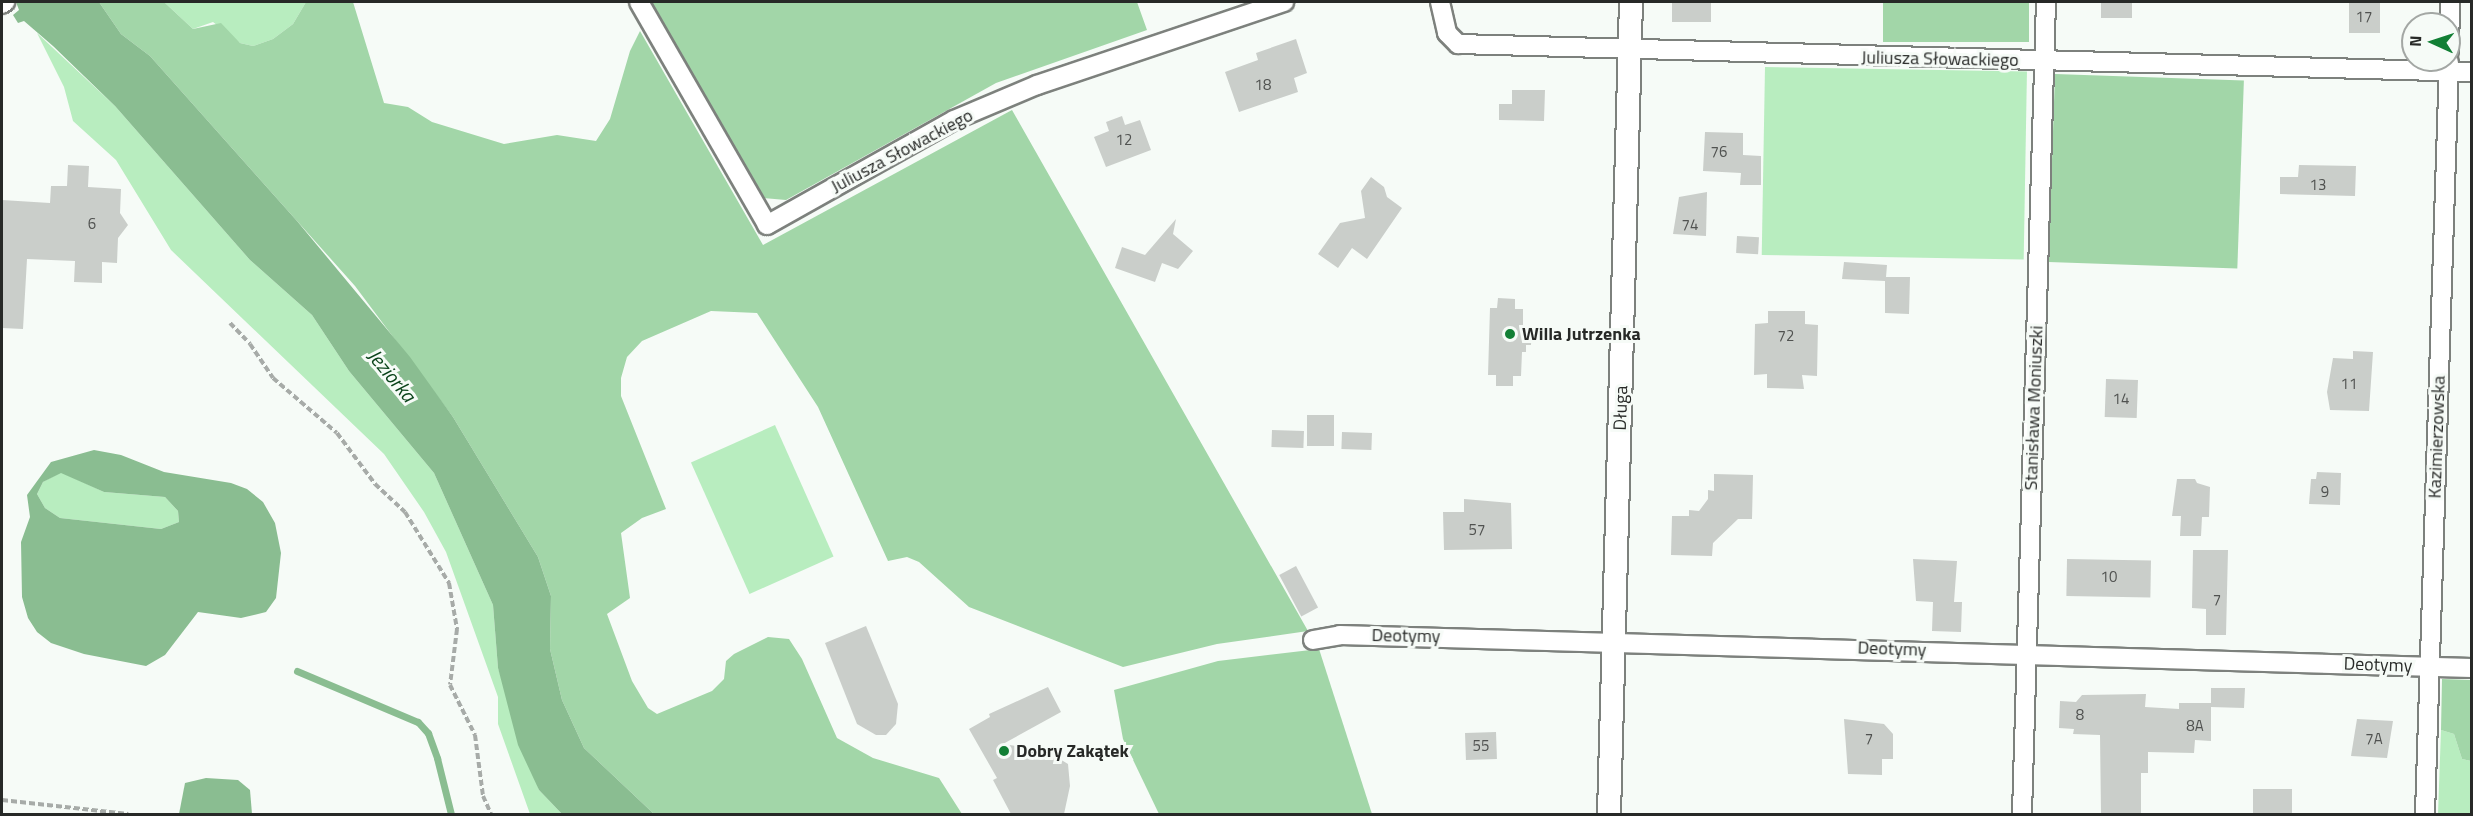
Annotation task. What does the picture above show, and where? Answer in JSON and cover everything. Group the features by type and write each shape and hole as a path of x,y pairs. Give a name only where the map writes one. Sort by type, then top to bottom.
{"street":[{"name":"Juliusza Słowackiego","path":"639,2 767,225 954,120 1038,85 1284,2"},
{"name":"Juliusza Słowackiego","path":"1440,2 1447,33 1458,44 2044,61 2401,65"},
{"name":"Długa","path":"1609,814 1631,2"},
{"name":"Stanisława Moniuszki","path":"2022,814 2046,2"},
{"name":"Kazimierzowska","path":"2425,814 2449,72"},
{"name":"Deotymy","path":"1314,640 1340,634 2027,652 2472,668"}],"path":[{"path":"230,323 250,344 273,378 337,433 375,484 405,513 449,583 458,629 450,685 474,735 483,796 491,814"},
{"path":"2,800 128,814"}],"shaded area":[{"path":"99,2 164,2 193,29 221,23 240,43 253,46 273,39 293,24 306,2 353,2 384,103 408,107 432,122 504,144 557,135 596,141 610,119 630,51 640,31 763,245 1012,110 1308,631 1217,644 1123,667 969,607 919,562 907,557 888,561 818,407 757,313 711,311 642,341 627,357 621,378 621,396 666,509 642,518 621,533 630,598 607,614 632,681 648,708 657,714 712,691 724,679 726,661 734,654 768,637 789,639 802,659 837,738 873,758 939,778 962,814 654,814 584,748 562,700 550,649 551,596 538,557 453,417 355,286 150,56 121,34"},
{"path":"164,2 306,2 293,24 273,39 253,46 240,43 213,22 193,29"},
{"path":"651,2 1137,2 1147,30 996,83 786,200 763,198"},
{"path":"1883,2 2029,2 2029,42 1883,42"},
{"path":"37,33 115,106 250,260 312,315 349,371 434,473 493,605 498,668 539,790 562,814 530,814 498,724 498,697 446,552 424,512 384,454 171,250 116,160 73,121 64,87"},
{"path":"1765,67 2027,72 2024,260 1762,255"},
{"path":"2055,74 2244,81 2237,268 2048,262"},
{"path":"775,425 834,557 750,594 691,462"},
{"path":"61,472 104,492 165,497 178,511 179,522 161,529 60,518 45,508 37,494 43,482"},
{"path":"1319,649 1372,814 1159,814 1123,739 1114,690 1218,661"},
{"path":"2442,679 2471,680 2471,761 2462,759 2454,734 2441,730"},
{"path":"2441,730 2454,734 2462,759 2471,761 2472,814 2438,814"}],"water":[{"name":"Jeziorka","path":"16,2 99,2 121,34 150,56 297,221 410,357 453,417 538,557 551,596 550,649 562,700 584,748 654,814 562,814 539,790 518,745 498,668 493,605 434,473 349,371 312,315 250,260 115,106 24,21 18,23 13,15 19,10"},
{"path":"94,450 121,455 164,472 231,483 247,489 263,502 275,523 281,553 276,598 266,612 241,618 198,612 165,655 146,666 84,654 51,643 37,632 28,618 22,597 21,542 30,517 27,495 51,462","holes":["61,473 104,492 165,497 178,511 179,522 161,529 60,518 45,508 37,494 43,482"]},
{"path":"206,778 238,780 250,790 252,814 179,814 185,783"}],"building":[{"path":"1672,2 1711,2 1711,22 1672,22"},
{"path":"2101,2 2132,2 2132,18 2101,18"},
{"path":"2349,2 2380,2 2380,33 2349,33"},
{"path":"1296,39 1307,73 1294,78 1298,92 1239,112 1225,72 1258,60 1256,53"},
{"path":"1512,90 1545,90 1544,121 1499,120 1499,104 1512,104"},
{"path":"1122,116 1125,125 1140,120 1151,150 1106,167 1094,137 1109,131 1106,122"},
{"path":"1705,132 1743,133 1743,155 1761,156 1761,185 1740,185 1741,173 1703,171"},
{"path":"68,165 89,166 88,187 121,189 120,213 128,225 118,238 117,263 102,262 102,283 74,282 75,261 27,259 23,329 2,328 2,200 50,203 51,186 67,186"},
{"path":"2299,165 2356,166 2355,196 2280,194 2280,177 2298,177"},
{"path":"1371,177 1384,187 1387,197 1402,208 1367,259 1352,248 1338,268 1318,254 1340,223 1365,218 1361,191"},
{"path":"1707,192 1706,236 1673,234 1679,197"},
{"path":"1176,219 1173,234 1193,251 1178,269 1162,263 1155,282 1115,268 1122,247 1145,255"},
{"path":"1737,236 1759,237 1758,254 1736,253"},
{"path":"1844,262 1887,265 1886,277 1910,277 1909,314 1885,313 1885,281 1842,279"},
{"name":"Willa Jutrzenka","path":"1498,298 1515,299 1515,309 1523,309 1523,325 1532,325 1531,345 1526,345 1526,352 1522,352 1521,376 1513,376 1513,386 1496,386 1496,375 1488,375 1490,308 1497,308"},
{"path":"1768,311 1805,311 1805,324 1818,325 1817,376 1802,375 1804,389 1767,388 1767,374 1754,375 1755,324 1768,323"},
{"path":"2353,351 2373,352 2369,411 2330,410 2327,392 2333,358 2353,359"},
{"path":"2106,379 2138,380 2137,418 2105,417"},
{"path":"1307,415 1334,415 1334,446 1307,446"},
{"path":"1272,430 1304,431 1303,448 1271,447"},
{"path":"1342,432 1372,433 1371,450 1341,449"},
{"path":"2317,472 2341,473 2340,505 2309,504 2311,479 2316,479"},
{"path":"1714,474 1753,475 1752,519 1738,519 1713,543 1712,556 1671,555 1672,516 1689,516 1689,510 1699,511 1708,499 1708,490 1714,491"},
{"path":"2177,479 2195,479 2197,483 2210,487 2209,517 2202,517 2201,536 2180,536 2181,516 2172,516"},
{"path":"1464,499 1511,503 1512,549 1444,550 1443,512 1464,512"},
{"path":"2193,550 2228,550 2226,635 2206,635 2206,609 2192,608"},
{"path":"1913,559 1957,561 1954,602 1962,602 1961,632 1932,631 1933,602 1916,601"},
{"path":"2067,559 2151,560 2150,597 2066,596"},
{"path":"1296,566 1318,607 1301,616 1279,575"},
{"path":"866,626 898,704 896,724 886,735 876,735 857,724 825,643"},
{"name":"Dobry Zakątek","path":"1048,687 1061,712 1003,744 1045,750 1068,764 1070,786 1064,814 1011,814 993,780 997,778 969,729 990,717 989,714"},
{"path":"2211,688 2245,688 2244,708 2211,707 2211,741 2195,740 2194,753 2148,752 2148,773 2141,773 2141,814 2101,814 2100,735 2073,734 2074,729 2059,728 2060,701 2076,702 2082,695 2146,694 2145,707 2179,709 2179,703 2211,703"},
{"path":"1844,719 1884,724 1893,734 1893,759 1882,759 1882,775 1848,774"},
{"path":"2357,719 2393,721 2387,758 2351,756"},
{"path":"1496,732 1497,759 1466,760 1465,733"},
{"path":"2253,789 2292,789 2292,814 2253,814"}],"waterway":[{"path":"297,671 418,722 428,733 437,758 451,814"}],"place":[{"name":"Willa Jutrzenka","path":"1510,334"},
{"name":"Dobry Zakątek","path":"1004,751"}]}
